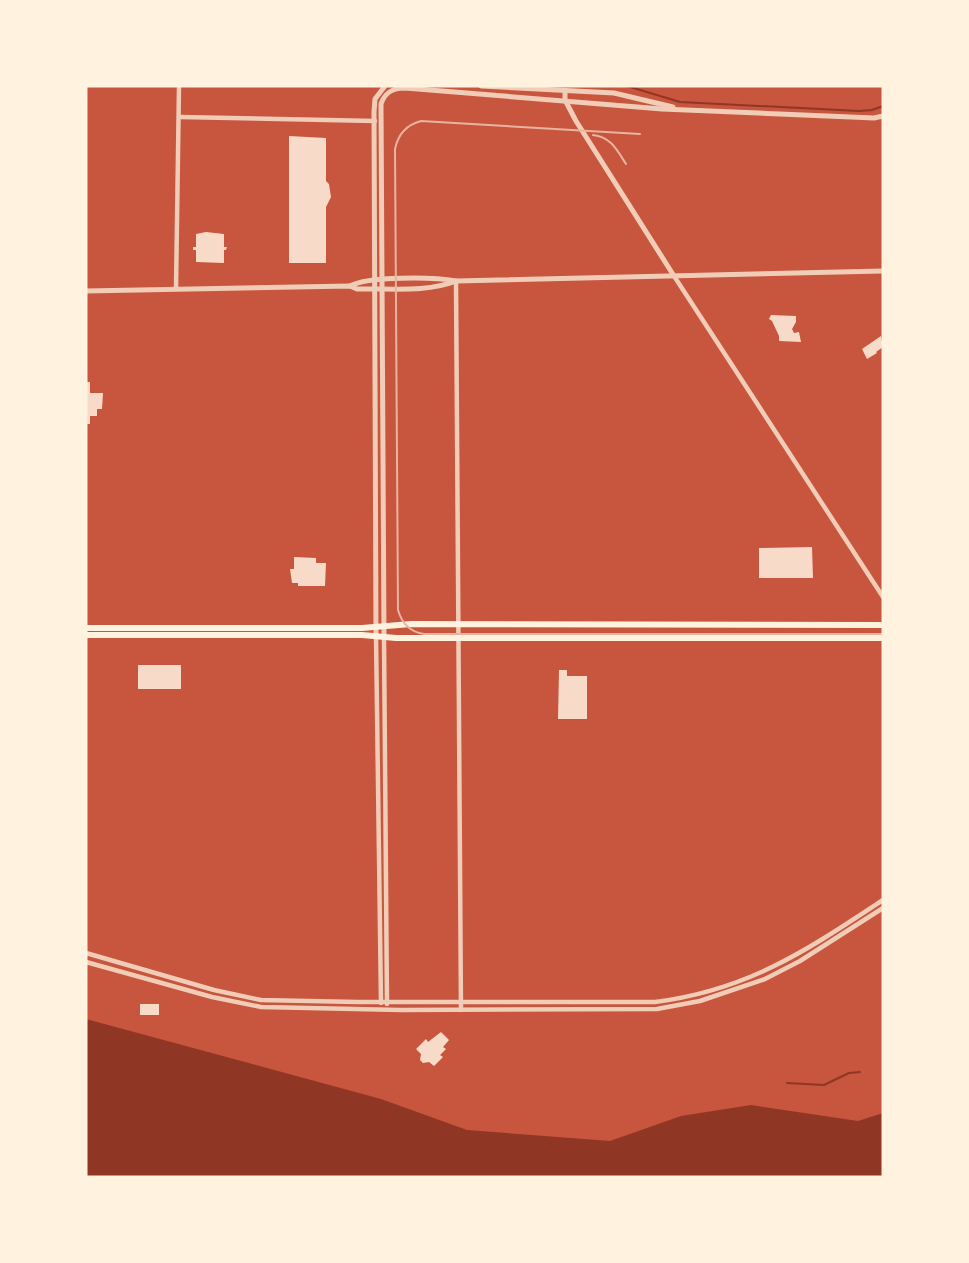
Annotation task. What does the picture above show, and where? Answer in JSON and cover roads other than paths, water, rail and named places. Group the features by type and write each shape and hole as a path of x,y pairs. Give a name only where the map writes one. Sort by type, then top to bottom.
{"main road":[{"path":"86,628 883,625"},
{"path":"86,635 457,639 883,638"}],"street":[{"path":"176,289 179,86"},
{"path":"384,1010 380,1002 383,281 378,121 374,99 385,86"},
{"path":"481,86 614,93 679,110"},
{"path":"380,626 374,281 378,121 381,104 387,93 405,88 679,110 874,118 883,116"},
{"path":"565,92 565,100 674,276 883,597"},
{"path":"180,117 378,121"},
{"path":"350,286 357,282 442,278 456,281 883,271"},
{"path":"86,291 350,286 357,289 374,289 441,287 456,281"},
{"path":"456,281 461,1010"},
{"path":"380,637 388,1002 384,1010"},
{"path":"86,962 248,1005 289,1009 657,1009 723,994 765,979 800,961 883,900"},
{"path":"86,953 248,998 290,1002 655,1002 677,999 762,973 883,908"}],"waterway":[{"path":"627,86 680,102 859,111 883,106"},
{"path":"787,1083 824,1085 849,1073 860,1072"}],"tram line":[{"path":"640,134 421,121 407,128 398,139 395,149 398,610 402,619 411,629 424,634 883,634"},
{"path":"593,135 609,141 626,164"}]}
